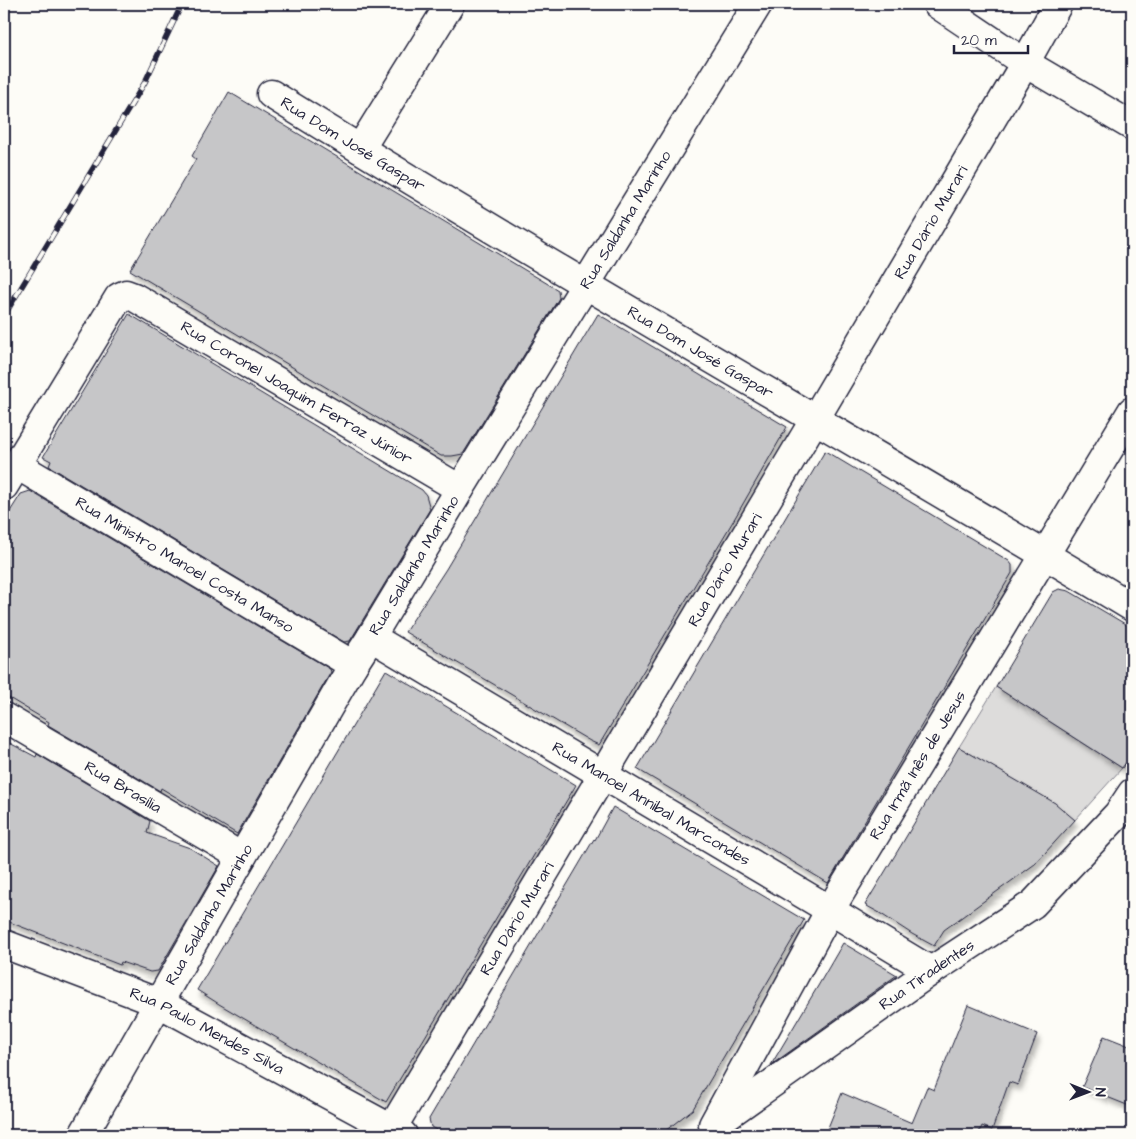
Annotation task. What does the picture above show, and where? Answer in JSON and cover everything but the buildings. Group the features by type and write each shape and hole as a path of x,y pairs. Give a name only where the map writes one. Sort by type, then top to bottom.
{"street":[{"path":"360,149 450,4"},
{"name":"Rua Saldanha Marinho","path":"83,1135 352,665 371,637 758,4"},
{"path":"937,4 1025,63 1132,126"},
{"name":"Rua Dário Murari","path":"394,1133 1058,4"},
{"name":"Rua Dom José Gaspar","path":"271,94 586,284 1132,607"},
{"name":"Rua Coronel Joaquim Ferraz Júnior","path":"10,476 119,297 126,294 460,489"},
{"name":"Rua Irmã Inês de Jesus","path":"706,1130 830,910 1132,411"},
{"name":"Rua Ministro Manoel Costa Manso","path":"10,476 352,665"},
{"name":"Rua Manoel Annibal Marcondes","path":"371,637 931,971"},
{"name":"Rua Brasília","path":"4,717 242,857"},
{"name":"Rua Tiradentes","path":"706,1130 931,971 1033,904 1118,814 1132,794"},
{"name":"Rua Paulo Mendes Silva","path":"4,944 159,1003 394,1133"}],"shaded area":[{"path":"996,687 1122,768 1075,820 1021,784 959,747"}],"railway":[{"path":"4,316 145,82 182,4"}]}
